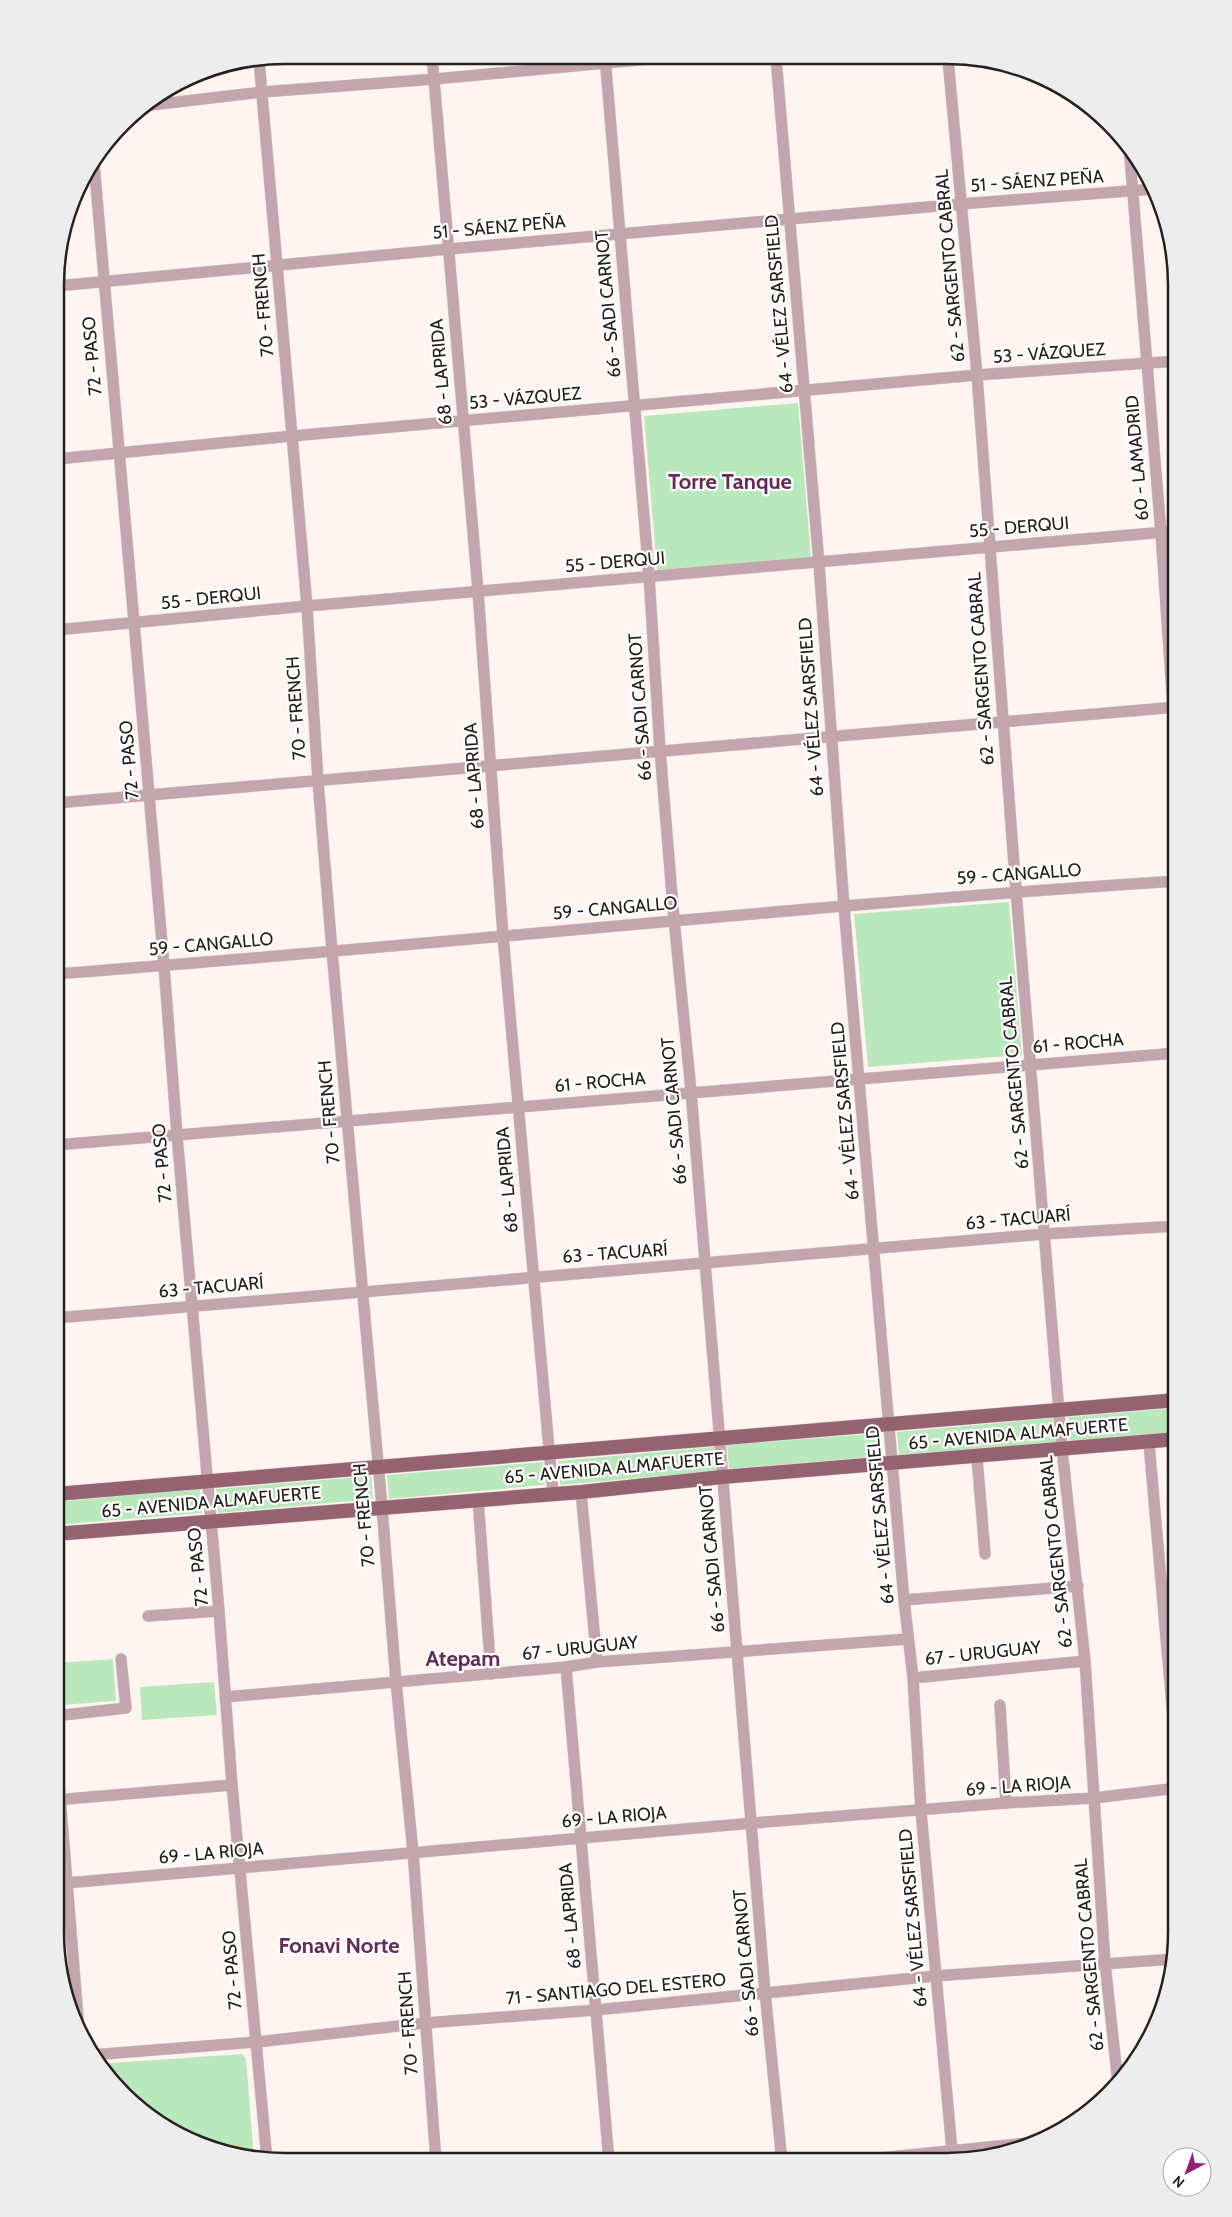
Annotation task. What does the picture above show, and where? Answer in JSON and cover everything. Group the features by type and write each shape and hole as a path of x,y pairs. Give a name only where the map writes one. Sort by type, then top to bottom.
{"main road":[{"name":"65 - AVENIDA ALMAFUERTE","path":"64,1493 208,1483 720,1437 1168,1401"},
{"name":"65 - AVENIDA ALMAFUERTE","path":"64,1533 210,1520 581,1492 722,1477 1168,1440"}],"street":[{"name":"68 - LAPRIDA","path":"433,64 478,591 503,936 554,1493"},
{"path":"157,104 262,92 434,79 569,64"},
{"name":"66 - SADI CARNOT","path":"605,64 649,576 660,750 674,920 691,1091 703,1263 753,1823 765,1992 781,2153"},
{"name":"64 - VÉLEZ SARSFIELD","path":"777,64 819,564 830,737 844,907 904,1600 913,1678 921,1811 952,2153"},
{"name":"62 - SARGENTO CABRAL","path":"948,64 978,375 1002,723 1062,1449 1085,1661 1105,1963 1117,2074"},
{"name":"70 - FRENCH","path":"260,65 307,606 318,781 332,951 396,1682 413,1852 435,2153"},
{"name":"60 - LAMADRID","path":"1130,161 1168,627"},
{"name":"72 - PASO","path":"95,171 210,1520 220,1611 232,1785 266,2152"},
{"name":"51 - SÁENZ PEÑA","path":"64,285 449,249 1146,190"},
{"name":"53 - VÁZQUEZ","path":"64,458 292,436 978,375 1168,362"},
{"name":"55 - DERQUI","path":"64,629 649,576 819,564 990,547 1168,533"},
{"path":"64,802 1168,708"},
{"name":"59 - CANGALLO","path":"64,973 1016,891 1168,882"},
{"name":"61 - ROCHA","path":"64,1144 691,1091 1168,1054"},
{"name":"63 - TACUARÍ","path":"64,1317 533,1276 1045,1234 1168,1227"},
{"path":"1149,1443 1168,1669"},
{"path":"978,1457 985,1554"},
{"path":"581,1492 597,1662"},
{"path":"478,1499 491,1674"},
{"path":"904,1600 1078,1586"},
{"path":"148,1616 220,1611"},
{"name":"67 - URUGUAY","path":"226,1697 566,1667 597,1662 908,1639"},
{"path":"64,1715 126,1708 121,1659"},
{"name":"67 - URUGUAY","path":"913,1678 1085,1661"},
{"name":"68 - LAPRIDA","path":"566,1667 608,2153"},
{"path":"1000,1705 1006,1803"},
{"path":"64,1799 232,1785"},
{"name":"69 - LA RIOJA","path":"64,1884 753,1823 1094,1798 1168,1789"},
{"path":"64,1850 77,2009"},
{"name":"71 - SANTIAGO DEL ESTERO","path":"101,2054 257,2042 425,2023 596,2010 935,1976 1166,1959"},
{"path":"917,2153 1011,2144"}],"green space":[{"path":"798,403 811,558 657,570 644,416"},
{"path":"1009,902 1022,1055 868,1067 854,914"},
{"path":"1168,1409 1168,1433 1070,1441 1068,1417"},
{"path":"1053,1418 1055,1442 899,1455 897,1432"},
{"path":"881,1433 883,1456 729,1469 727,1445"},
{"path":"714,1447 716,1471 560,1485 558,1461"},
{"path":"543,1462 545,1485 389,1499 387,1475"},
{"path":"371,1476 373,1499 218,1513 216,1489"},
{"path":"200,1489 202,1513 64,1524 64,1501"},
{"path":"113,1659 116,1701 64,1705 64,1662"},
{"path":"214,1682 217,1715 142,1720 140,1687"},
{"path":"242,2054 246,2058 253,2151 214,2142 174,2124 150,2108 128,2089 107,2063"}],"district":[{"name":"Torre Tanque","path":"730,481"},
{"name":"Atepam","path":"463,1658"},
{"name":"Fonavi Norte","path":"339,1945"}]}
